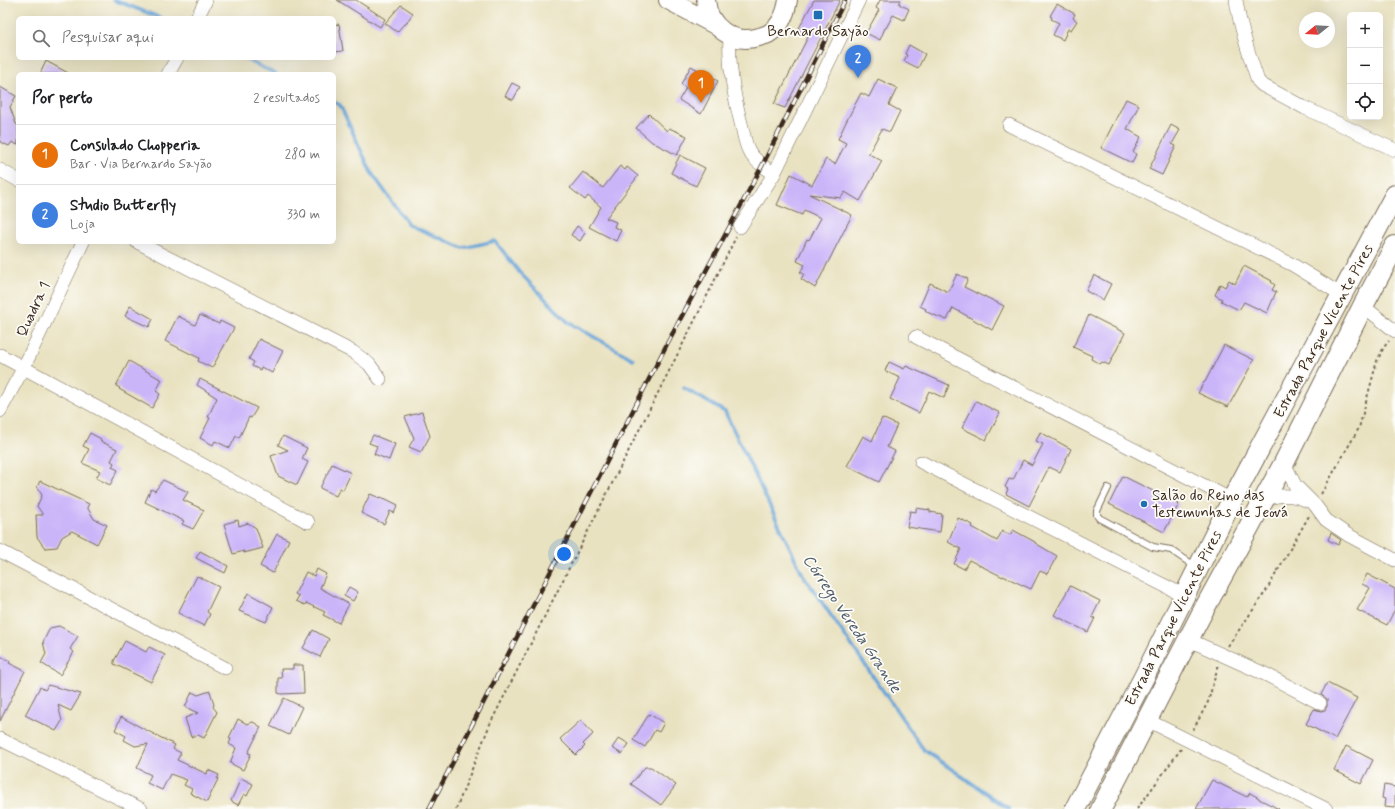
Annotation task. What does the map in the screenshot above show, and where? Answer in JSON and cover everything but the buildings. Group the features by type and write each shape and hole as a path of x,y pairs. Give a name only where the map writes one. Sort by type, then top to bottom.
{"main road":[{"path":"668,0 715,25 730,36 750,40 768,34 782,20 788,0"},
{"path":"706,0 707,9 715,25"},
{"name":"Estrada Parque Vicente Pires","path":"1075,809 1144,677 1232,500 1395,195"},
{"name":"Estrada Parque Vicente Pires","path":"1101,809 1204,611 1284,463 1395,246"},
{"path":"1200,566 1201,569 1193,601 1196,607 1204,611"},
{"path":"1167,630 1177,636 1180,641 1173,660 1174,668"}],"street":[{"path":"198,16 206,0"},
{"path":"740,227 774,174 859,0"},
{"path":"1236,0 1247,48 1258,81 1262,85 1304,108 1395,150"},
{"path":"730,36 730,68 748,151 755,159 774,174"},
{"path":"169,72 176,60"},
{"path":"1009,126 1293,265 1342,295"},
{"path":"0,170 16,179"},
{"name":"Quadra 1","path":"0,411 24,367 82,244"},
{"path":"141,244 353,352 369,364 380,379"},
{"path":"1363,306 1393,334"},
{"path":"916,337 1232,500"},
{"path":"0,355 308,522"},
{"path":"921,462 1185,596"},
{"path":"1284,463 1295,485 1315,505 1326,520 1348,535 1395,560"},
{"path":"1264,500 1271,497 1287,495 1299,497 1315,505"},
{"path":"0,551 224,668"},
{"path":"1189,640 1267,675 1320,703"},
{"path":"1147,720 1326,809"},
{"path":"0,739 142,809"}],"lane":[{"path":"1108,488 1096,511 1099,518 1153,547 1171,550 1200,566"}],"path":[{"path":"456,809 490,724 699,312 740,227"},
{"path":"1137,809 1187,740 1208,702 1222,654 1266,591 1359,428 1377,361 1393,334"}],"waterway":[{"name":"Córrego Vereda Grande","path":"114,0 156,16"},
{"name":"Córrego Vereda Grande","path":"247,60 272,72"},
{"name":"Córrego Vereda Grande","path":"336,103 340,105 371,172 409,225 463,248 495,241 520,273 568,322 633,359"},
{"name":"Córrego Vereda Grande","path":"684,388 725,412 803,575 924,750 1009,809"}],"railway":[{"path":"429,809 668,342 762,166 845,0"}],"place":[{"name":"Bernardo Sayão","path":"818,15"},
{"name":"Studio Butterfly","path":"858,78"},
{"name":"Consulado Chopperia","path":"701,103"},
{"name":"Salão do Reino das Testemunhas de Jeová","path":"1144,504"}]}
